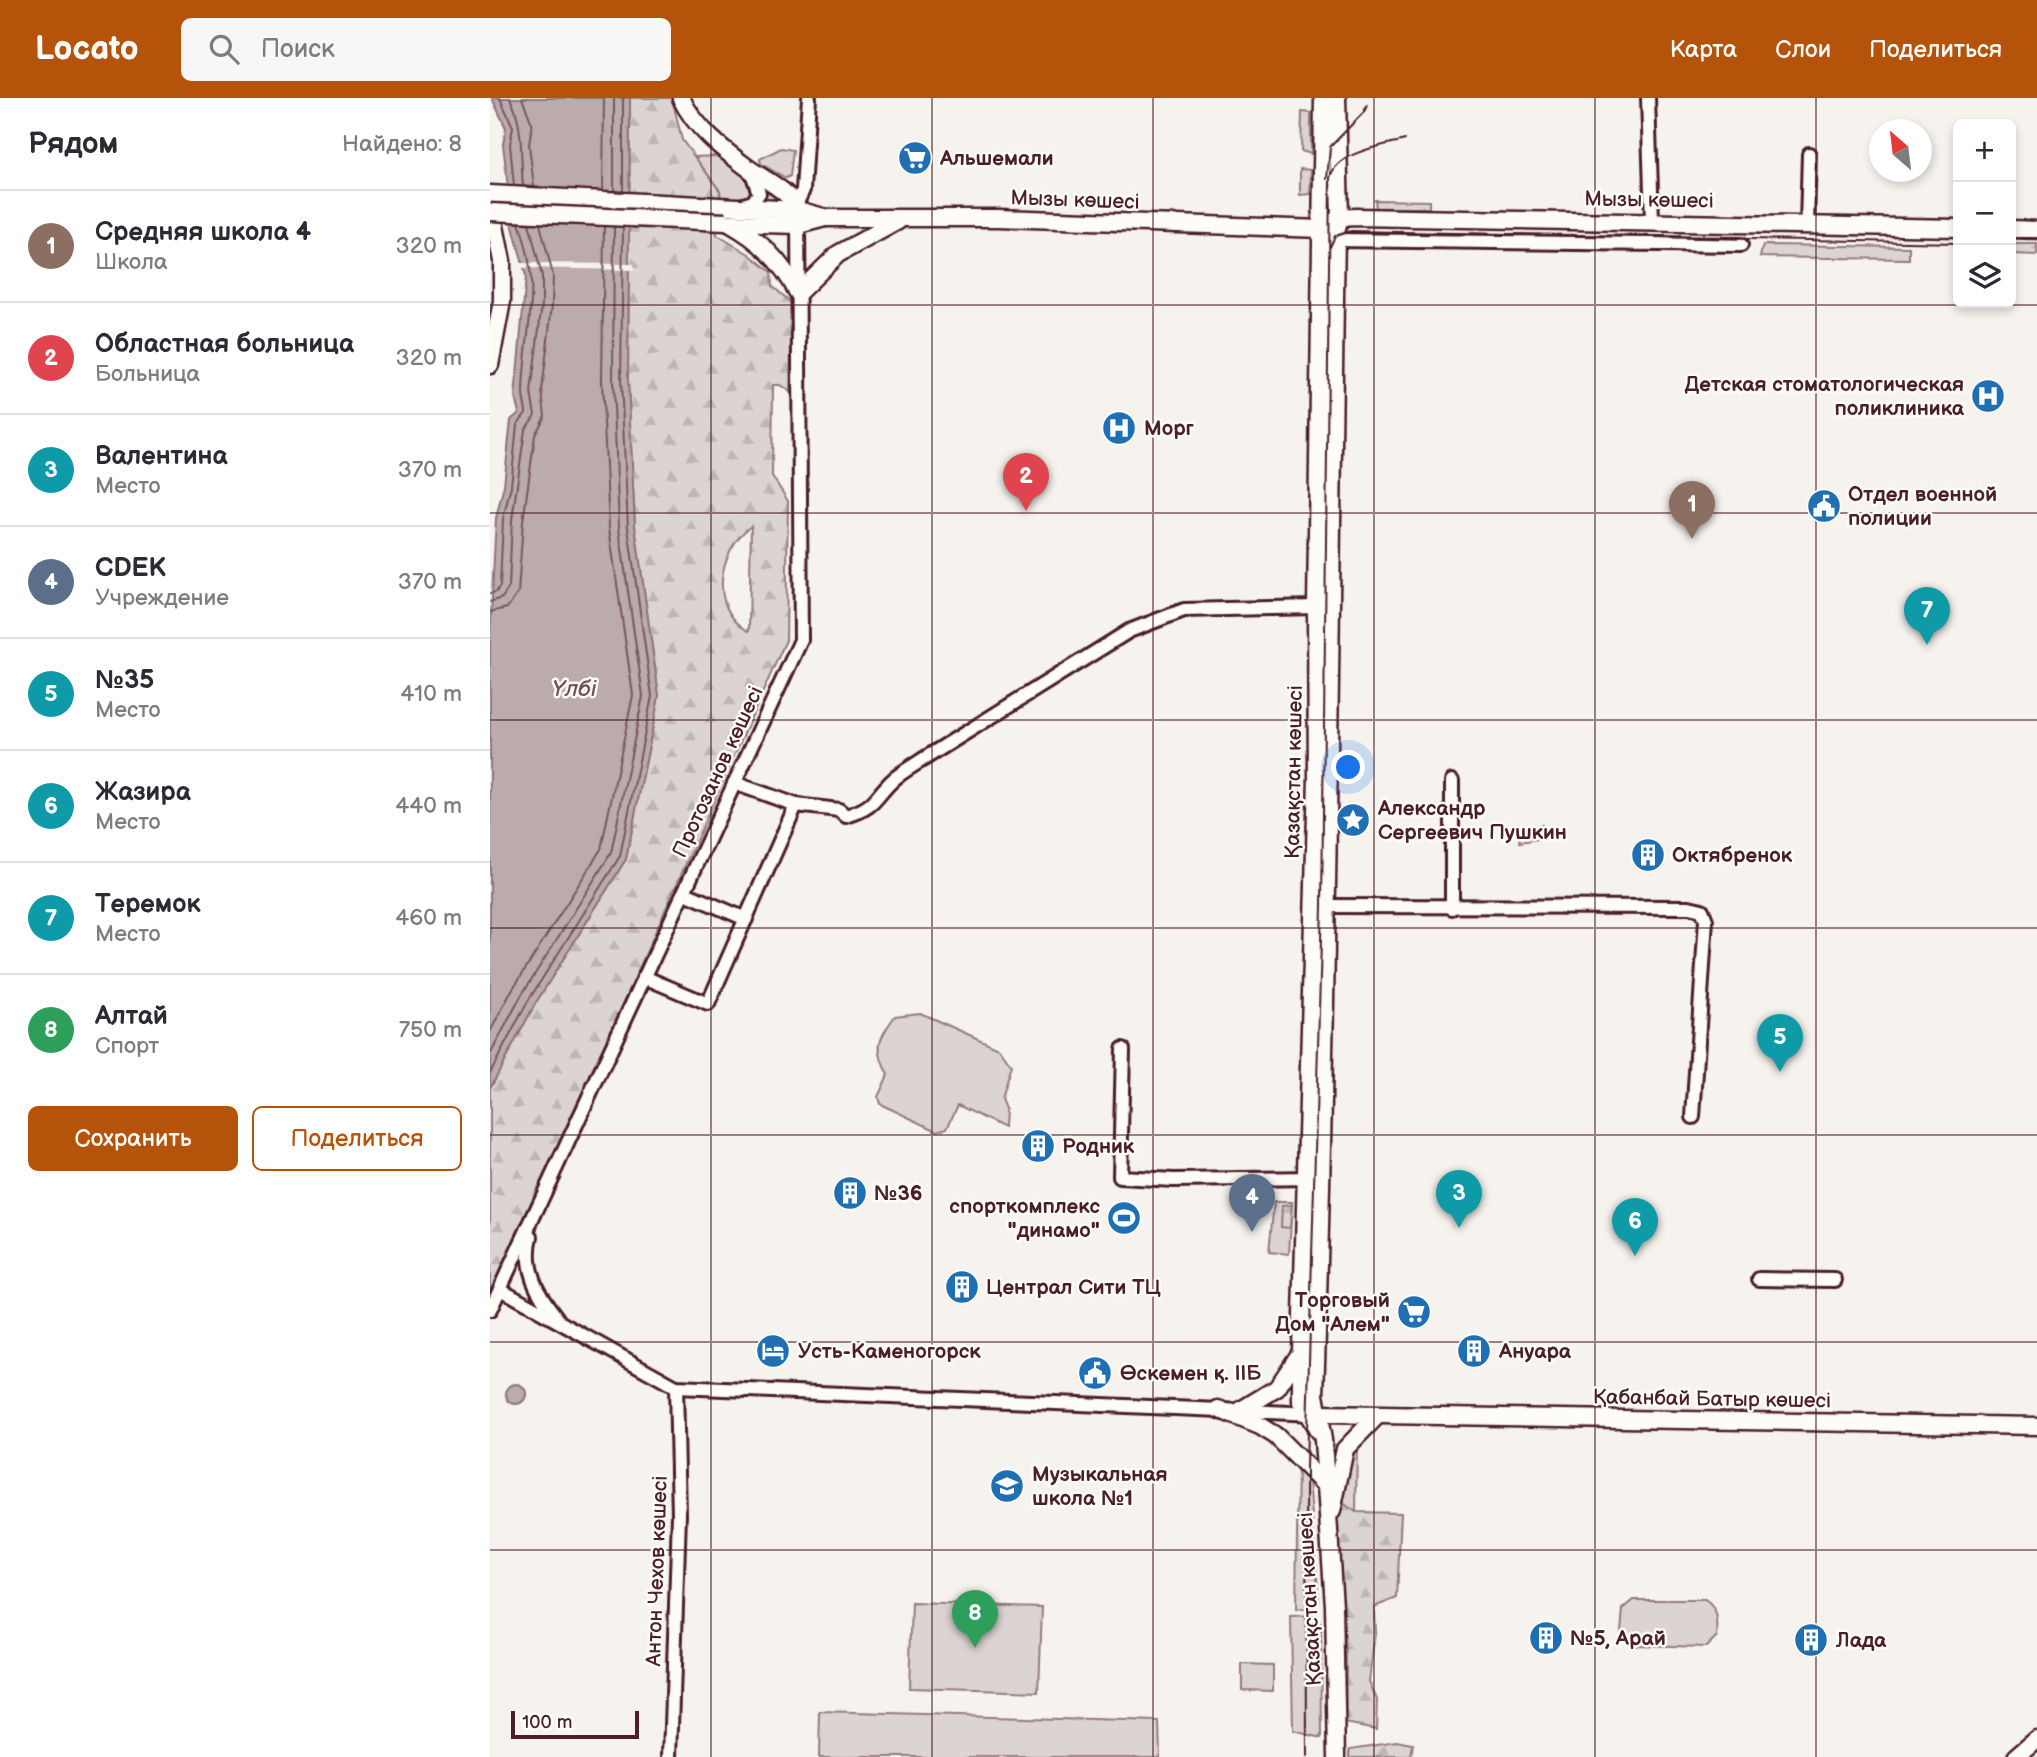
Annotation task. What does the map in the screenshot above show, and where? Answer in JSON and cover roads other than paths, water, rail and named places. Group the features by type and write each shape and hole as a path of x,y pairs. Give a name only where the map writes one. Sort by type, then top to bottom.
{"main road":[{"path":"681,98 692,121 798,214"},
{"name":"Қазақстан көшесі","path":"1313,1414 1326,388 1321,254 1323,98"},
{"name":"Қазақстан көшесі","path":"1326,388 1336,240 1340,218 1337,98"},
{"path":"490,194 730,215 763,243 784,269 798,293 838,254 902,219"},
{"path":"490,201 502,261 502,300 490,365"},
{"path":"1321,254 1312,239 1297,228 1311,220 1322,203"},
{"path":"490,212 798,214"},
{"name":"Мызы көшесі","path":"798,214 827,218 999,218 1322,229"},
{"path":"1322,229 1340,218"},
{"name":"Мызы көшесі","path":"1340,218 1953,228"},
{"path":"2016,229 2037,230"},
{"name":"Қазақстан көшесі","path":"1314,1178 1301,1352 1301,1402 1313,1414 1323,1440 1334,1606 1336,1757"},
{"path":"1241,1410 1277,1388 1301,1352"},
{"path":"1217,1409 1276,1436 1325,1485"},
{"name":"Қабанбай Батыр көшесі","path":"1313,1414 2037,1426"},
{"path":"1328,1523 1345,1449 1382,1417"},
{"path":"2016,1757 2037,1739"}],"street":[{"name":"Протозанов көшесі","path":"490,1310 502,1290 801,640 798,214 803,190 809,98"},
{"path":"1648,98 1653,221"},
{"path":"1807,225 1809,154"},
{"path":"730,215 753,202 759,193 751,170"},
{"path":"1336,240 1741,245"},
{"path":"734,783 796,805 839,810 846,816 863,811 879,799 893,780 922,760 1129,631 1184,610 1323,606"},
{"path":"1452,781 1452,908"},
{"path":"644,977 708,1004 796,805"},
{"path":"685,893 746,919"},
{"path":"1320,906 1689,907 1702,910 1706,920 1693,1117"},
{"path":"1123,1049 1120,1177 1174,1180 1314,1178"},
{"path":"534,1219 528,1269 535,1287 562,1324"},
{"path":"1759,1279 1835,1280"},
{"path":"502,1290 676,1387 1313,1414"},
{"name":"Антон Чехов көшесі","path":"671,1757 679,1515 676,1387"}],"water":[{"name":"Үлбі","path":"492,98 630,98 628,381 635,527 659,696 626,859 535,1004 490,1088 490,636 496,518 504,485 511,420 519,413 515,397 526,276 512,223 503,144 506,128"},
{"path":"512,1384 520,1384 526,1394 520,1404 512,1404 506,1398 506,1390"}],"tram line":[{"path":"1327,179 1330,147 1364,112 1367,105"},
{"path":"1307,1757 1306,1467 1322,906 1330,178 1334,169 1350,156 1405,140"},
{"path":"1330,247 1335,236 1351,231 1953,243"},
{"path":"2016,238 2037,238"}],"place":[{"name":"Альшемали","path":"915,158"},
{"name":"Детская стоматологическая поликлиника","path":"1988,396"},
{"name":"Морг","path":"1119,428"},
{"name":"Отдел военной полиции","path":"1824,506"},
{"name":"Областная больница","path":"1026,511"},
{"name":"Средняя школа 4","path":"1692,539"},
{"name":"Теремок","path":"1927,645"},
{"name":"Александр Сергеевич Пушкин","path":"1353,820"},
{"name":"Октябренок","path":"1648,855"},
{"name":"№35","path":"1780,1072"},
{"name":"Родник","path":"1038,1146"},
{"name":"№36","path":"850,1193"},
{"name":"спорткомплекс \"динамо\"","path":"1124,1218"},
{"name":"Валентина","path":"1459,1228"},
{"name":"CDEK","path":"1252,1232"},
{"name":"Жазира","path":"1635,1256"},
{"name":"Централ Сити ТЦ","path":"962,1287"},
{"name":"Торговый Дом \"Алем\"","path":"1414,1312"},
{"name":"Усть-Каменогорск","path":"773,1351"},
{"name":"Ануара","path":"1474,1351"},
{"name":"Өскемен қ. ІІБ","path":"1095,1373"},
{"name":"Музыкальная школа №1","path":"1007,1486"},
{"name":"№5, Арай","path":"1546,1638"},
{"name":"Лада","path":"1811,1640"},
{"name":"Алтай","path":"975,1648"}]}
